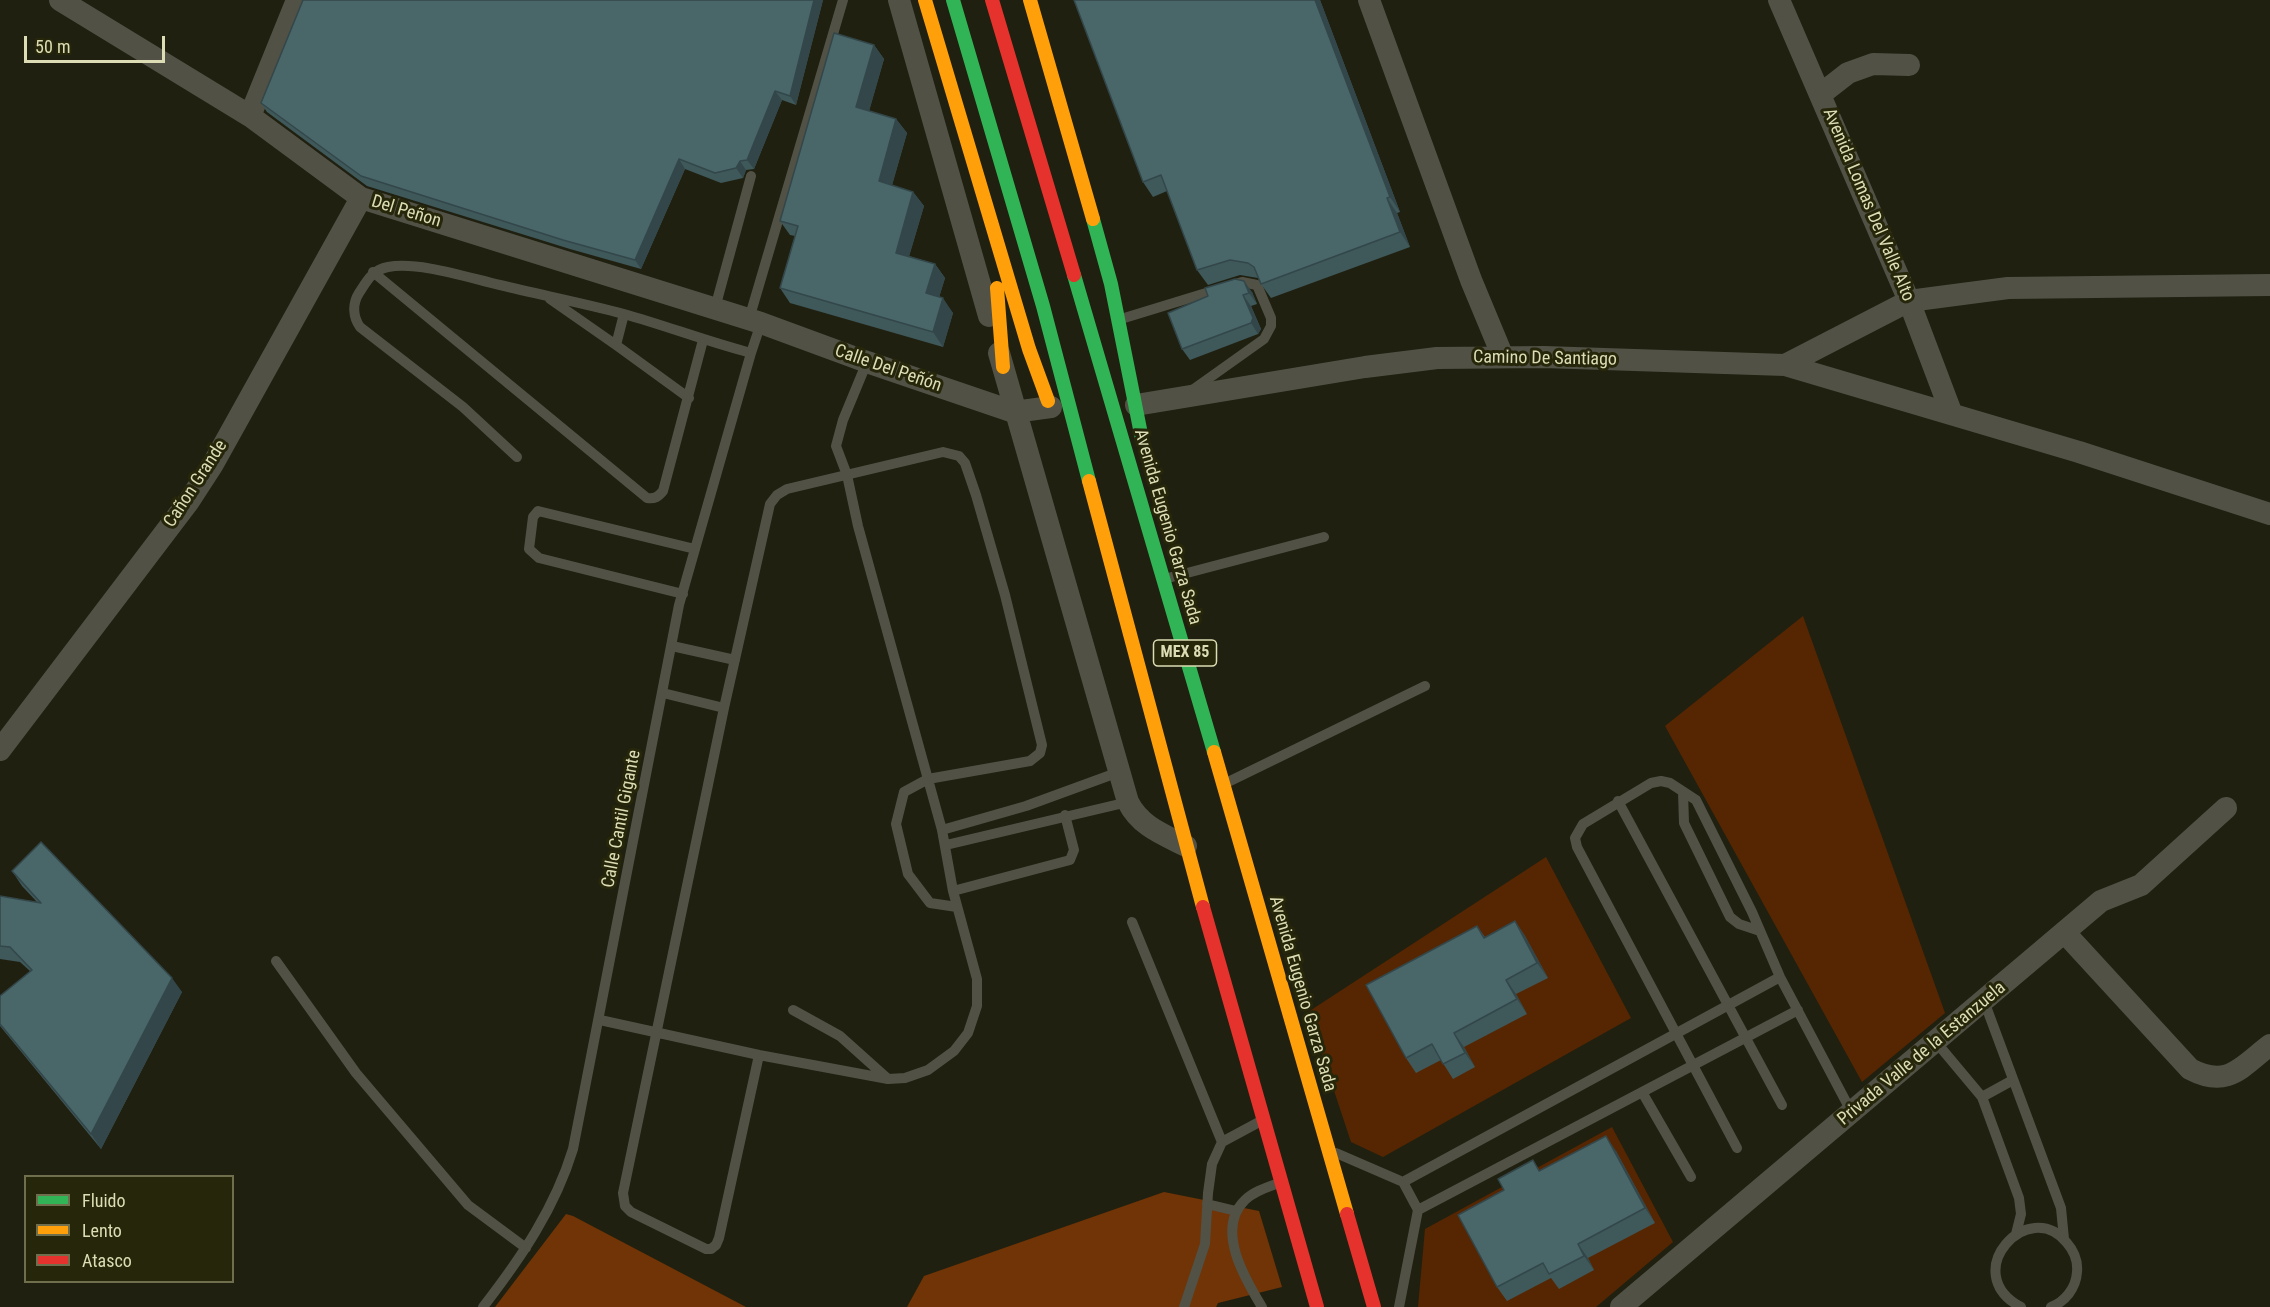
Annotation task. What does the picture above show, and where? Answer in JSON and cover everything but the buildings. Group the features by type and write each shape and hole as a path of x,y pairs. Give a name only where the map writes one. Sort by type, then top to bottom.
{"highway":[{"path":"925,0 1029,349 1056,418 1092,489"},
{"name":"MEX 85","path":"953,0 1043,306 1186,846 1317,1307"},
{"name":"Avenida Eugenio Garza Sada","path":"992,0 1146,517 1374,1307"},
{"path":"1030,0 1111,284 1145,454"},
{"path":"992,220 1003,367"},
{"path":"1146,517 1152,492"}],"street":[{"name":"Del Peñon","path":"60,0 250,116 361,198 755,321"},
{"path":"250,116 297,0"},
{"path":"900,0 1014,412 1128,802 1132,811 1150,828 1186,846"},
{"path":"1369,0 1471,280 1503,357"},
{"name":"Avenida Lomas Del Valle Alto","path":"1779,0 1909,301 1951,412"},
{"path":"1821,94 1848,73 1873,64 1909,65"},
{"name":"Cañon Grande","path":"0,750 189,501 213,464 361,198"},
{"path":"1785,365 1909,301 2008,288 2270,285"},
{"name":"Calle Del Peñón","path":"755,321 1014,412"},
{"name":"Camino De Santiago","path":"1136,405 1377,365 1437,358 1544,357 1785,365 1951,412 2270,514"},
{"path":"1014,412 1056,418"},
{"name":"Privada Valle de la Estanzuela","path":"1622,1307 2101,902 2141,885 2226,808"},
{"path":"2065,933 2190,1069 2204,1076 2220,1079 2234,1072 2270,1045"}],"lane":[{"name":"Calle Cantil Gigante","path":"483,1307 526,1248 543,1219 565,1176 573,1149 683,594 751,353 755,321 843,0"},
{"path":"715,308 751,176"},
{"path":"518,458 463,407 360,327 356,321 354,309 357,297 373,272 387,267 405,265 454,274 624,314 751,353"},
{"path":"373,272 647,498 653,499 663,491 703,340"},
{"path":"1118,320 1242,282 1257,285 1271,318 1271,326 1264,339 1183,396"},
{"path":"545,296 689,398"},
{"path":"616,345 624,314"},
{"path":"600,1020 759,1055 888,1079 905,1078 928,1071 954,1051 968,1033 977,1006 977,979 953,891 946,845 861,536 847,475 837,446 843,420 867,362"},
{"path":"759,1055 716,1245 711,1249 706,1249 631,1212 622,1199 724,708 770,504 777,495 787,489 943,452 959,456 976,495 1005,595 1042,745 1040,753 1030,761 928,779 904,792 896,824 908,874 930,903 957,907"},
{"path":"683,594 539,558 529,549 533,517 538,511 695,549"},
{"path":"1164,579 1324,537"},
{"path":"672,646 735,660"},
{"path":"1223,784 1425,686"},
{"path":"663,693 724,708"},
{"path":"942,830 1026,806 1119,772"},
{"path":"1737,1148 1577,847 1575,838 1583,824 1651,783 1661,781 1670,783 1696,800 1780,977 1852,1113"},
{"path":"1683,792 1684,823 1730,917 1739,924 1760,931"},
{"path":"1618,801 1782,1105"},
{"path":"946,845 1065,815 1128,802"},
{"path":"953,891 1070,860 1074,850 1065,815"},
{"path":"1132,922 1222,1142"},
{"path":"276,961 356,1073 468,1205 526,1248"},
{"path":"1403,1182 1780,977"},
{"path":"1984,1001 2061,1208 2064,1239"},
{"path":"794,1010 840,1036 888,1079"},
{"path":"1418,1210 1798,1010"},
{"path":"1936,1042 1982,1097 2019,1198 2021,1214 2016,1234"},
{"path":"1982,1097 2013,1080"},
{"path":"1642,1092 1690,1177"},
{"path":"1184,1307 1205,1244 1212,1164 1222,1142 1264,1120"},
{"path":"1328,1150 1403,1182 1418,1210 1399,1307"},
{"path":"1262,1307 1236,1260 1233,1227 1236,1211 1246,1199 1282,1182"},
{"path":"1207,1204 1236,1211"},
{"path":"2020,1307 2001,1290 1996,1278 1999,1253 2006,1242 2016,1234 2028,1229 2041,1229 2053,1232 2064,1239 2074,1255 2077,1274 2074,1286 2067,1297 2051,1307"}],"shaded area":[{"path":"1803,616 1945,1013 1862,1082 1665,726"},
{"path":"1546,857 1631,1018 1383,1157 1351,1142 1308,1012"},
{"path":"1612,1127 1673,1242 1596,1307 1418,1307 1425,1229"},
{"path":"1164,1192 1259,1211 1282,1287 1218,1303 1216,1307 907,1307 924,1276"},
{"path":"566,1214 573,1216 746,1307 495,1307"}],"traffic: fast":[{"path":"953,0 1043,306 1089,481"},
{"path":"1093,219 1111,284 1142,439"},
{"path":"1074,275 1214,752"}],"traffic: slow":[{"path":"925,0 1029,349 1048,401"},
{"path":"1030,0 1093,219"},
{"path":"997,288 1003,367"},
{"path":"1089,481 1203,907"},
{"path":"1214,752 1347,1214"}],"traffic: jam":[{"path":"992,0 1074,275"},
{"path":"1203,907 1317,1307"},
{"path":"1347,1214 1374,1307"}]}
